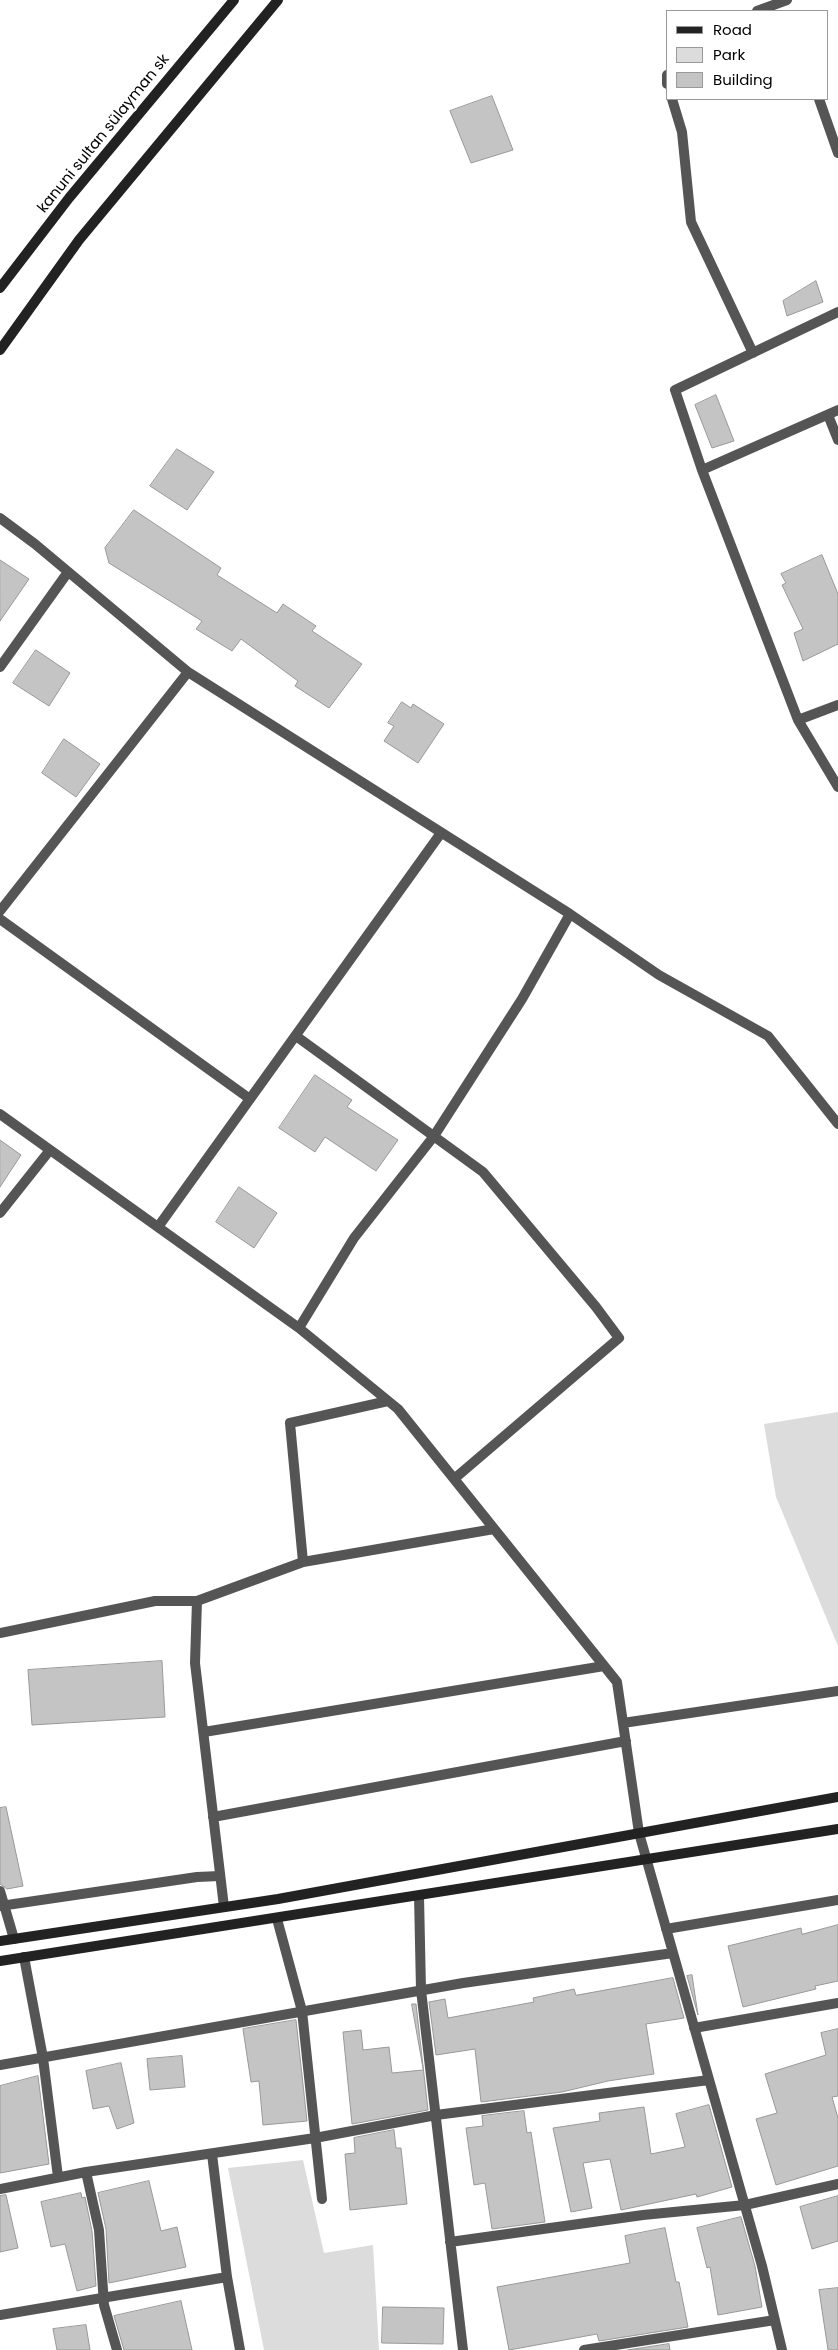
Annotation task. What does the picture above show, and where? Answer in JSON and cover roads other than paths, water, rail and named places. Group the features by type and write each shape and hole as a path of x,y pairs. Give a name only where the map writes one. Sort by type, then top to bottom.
{"main road":[{"name":"kanuni sultan sülayman sk","path":"0,288 69,198 234,0"},
{"path":"0,350 79,240 278,0"},
{"path":"0,1941 224,1907 838,1797"},
{"path":"0,1961 277,1919 838,1828"}],"street":[{"path":"760,10 785,0"},
{"path":"672,100 682,132 691,222 753,352"},
{"path":"819,100 838,153"},
{"path":"838,312 675,390 702,470 798,720 838,787"},
{"path":"702,470 838,410"},
{"path":"828,415 838,440"},
{"path":"0,518 35,544 188,672 570,914 659,975 768,1036 838,1124"},
{"path":"0,668 68,572"},
{"path":"0,911 188,672"},
{"path":"798,720 838,705"},
{"path":"158,1227 441,833"},
{"path":"299,1328 354,1238 434,1136 522,999 570,914"},
{"path":"0,919 250,1099"},
{"path":"296,1036 483,1172 596,1307 619,1338 454,1479"},
{"path":"0,1114 299,1328 398,1409 618,1682 639,1832 745,2206 782,2350"},
{"path":"0,1213 50,1150"},
{"path":"304,1562 290,1423 388,1401"},
{"path":"0,1633 155,1601 197,1601 304,1562 494,1529"},
{"path":"197,1601 194,1663 204,1732 224,1907"},
{"path":"204,1732 604,1666"},
{"path":"623,1723 838,1691"},
{"path":"213,1817 626,1741"},
{"path":"2,1905 197,1877 220,1876"},
{"path":"0,1891 2,1905 14,1939"},
{"path":"419,1896 421,1990 463,2350"},
{"path":"666,1929 838,1900"},
{"path":"277,1919 302,2011 322,2199"},
{"path":"0,2065 421,1990 673,1953"},
{"path":"24,1957 43,2058 58,2177"},
{"path":"694,2028 838,2003"},
{"path":"0,2189 86,2172 315,2138 436,2115 709,2080"},
{"path":"212,2154 227,2277 240,2350"},
{"path":"86,2172 99,2230 104,2298 117,2350"},
{"path":"450,2242 643,2215 745,2206 838,2184"},
{"path":"0,2315 227,2277"},
{"path":"584,2350 774,2320"}]}
